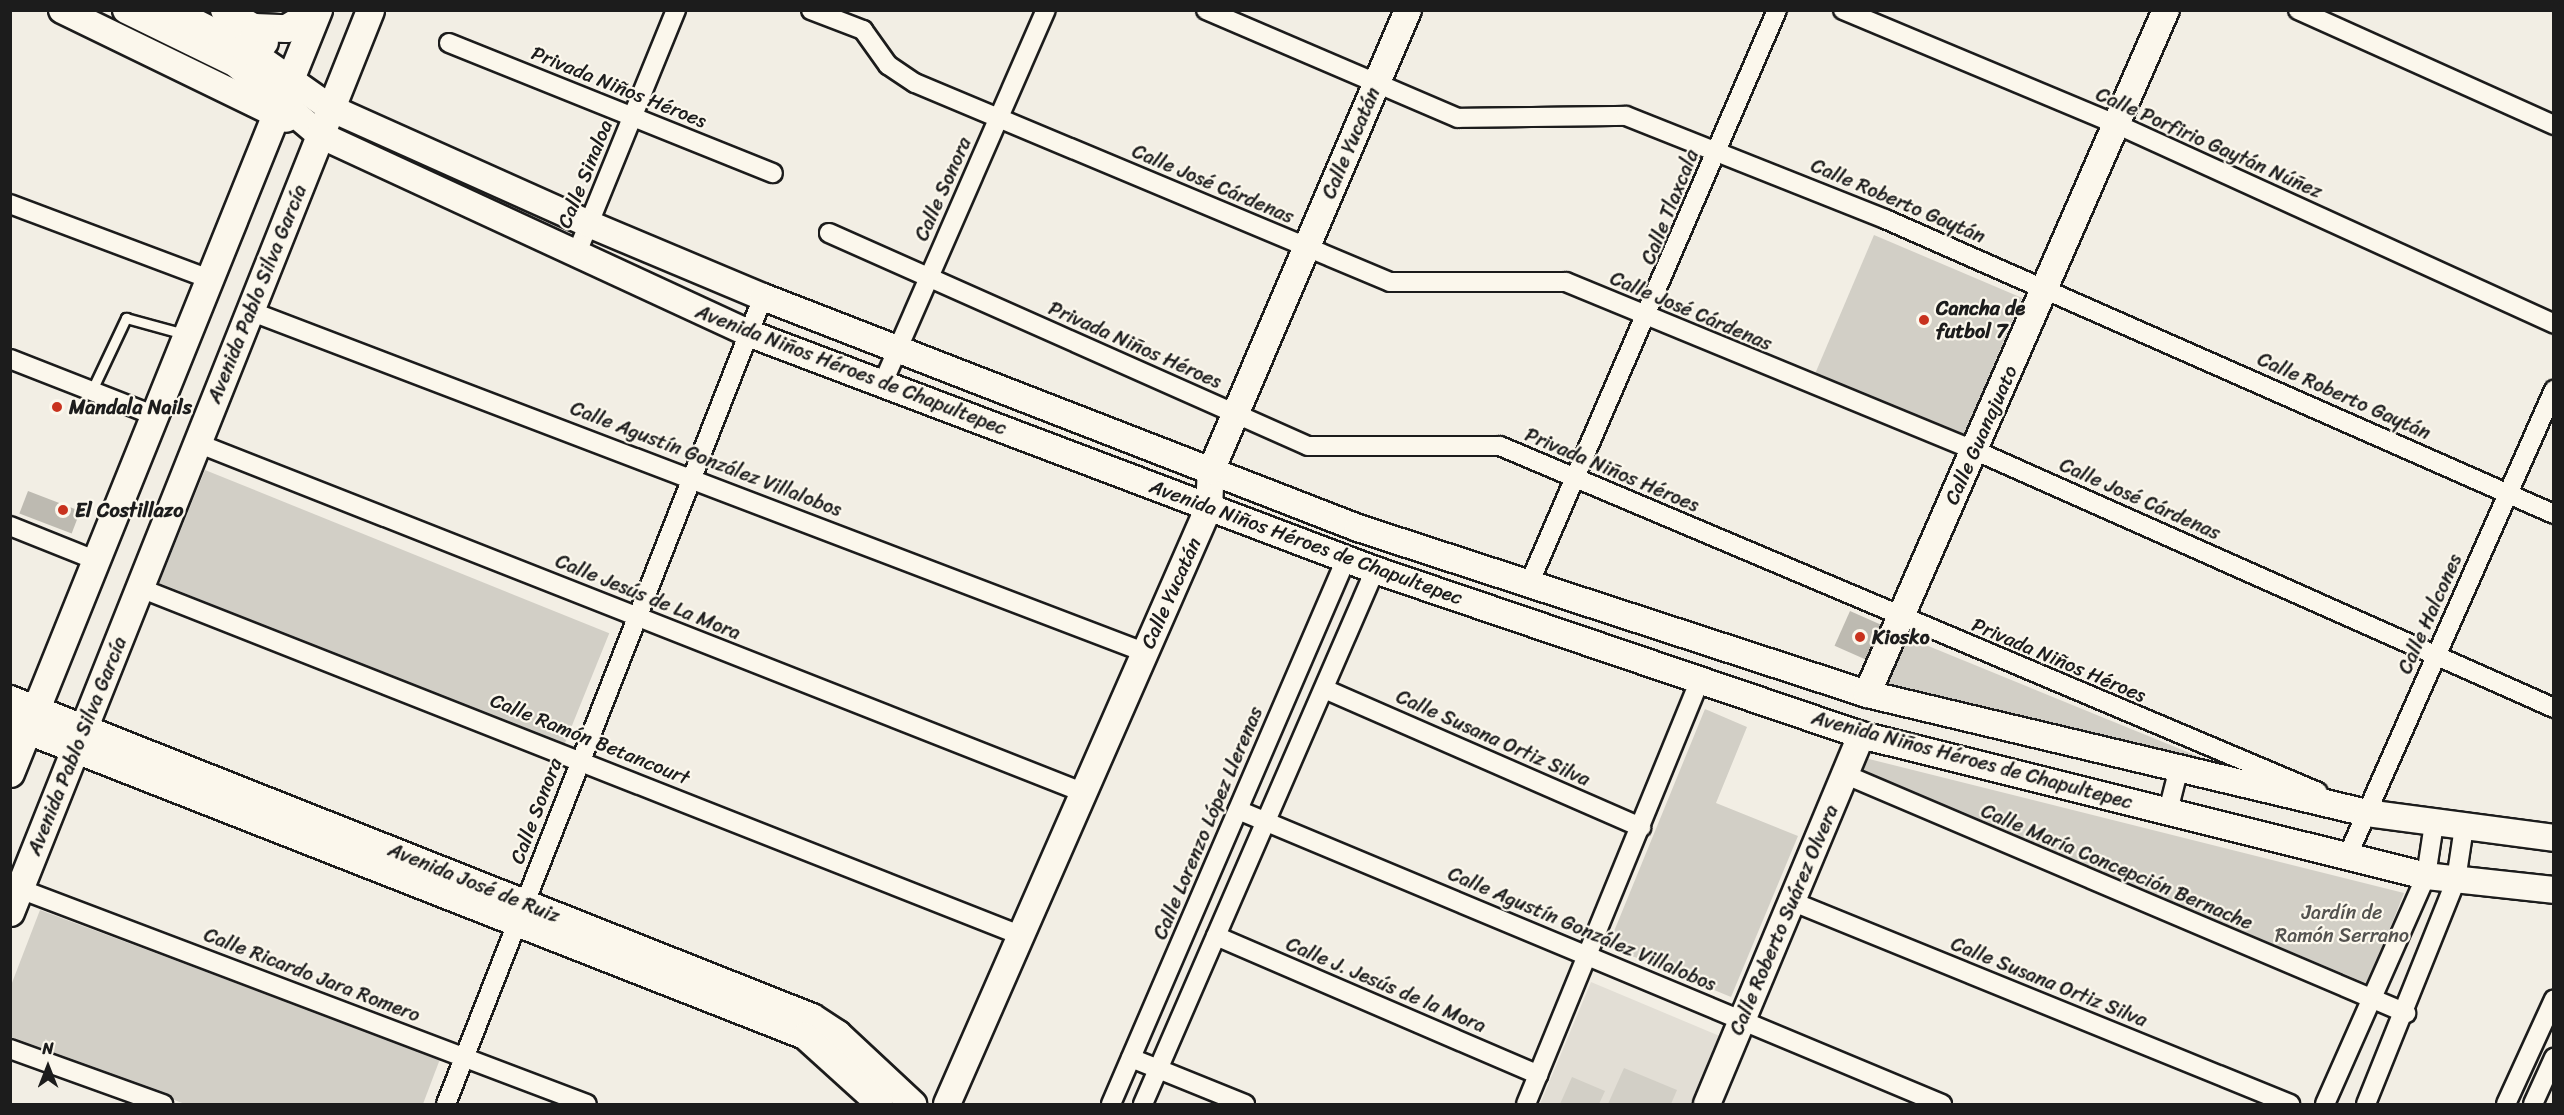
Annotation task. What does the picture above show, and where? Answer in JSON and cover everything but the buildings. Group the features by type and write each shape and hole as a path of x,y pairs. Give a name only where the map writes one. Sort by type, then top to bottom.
{"main road":[{"path":"62,10 280,97"},
{"name":"Avenida Niños Héroes de Chapultepec","path":"126,10 236,64 280,97 320,135 748,333 1375,570 1861,735 2426,876 2553,891"},
{"name":"Avenida Niños Héroes de Chapultepec","path":"171,10 244,47 280,97 330,108 589,224 763,297 1358,528 1867,694 2367,813 2434,824 2553,838"},
{"path":"224,10 254,27 286,28 317,10"},
{"path":"10,773 25,721 95,560 317,10"},
{"name":"Avenida Pablo Silva García","path":"15,900 370,10"},
{"name":"Calle Yucatán","path":"947,1104 1209,507 1211,471 1408,10"},
{"name":"Calle Guanajuato","path":"1867,694 2166,10"},
{"path":"254,27 280,97"},
{"name":"Avenida José de Ruiz","path":"10,699 25,721 80,739 521,913 812,1017 838,1034 913,1104"},
{"name":"Calle Roberto Suárez Olvera","path":"1707,1104 1861,735"},
{"name":"Avenida José de Ruiz","path":"521,913 805,1036 880,1104"}],"street":[{"name":"Calle Sinaloa","path":"576,255 676,10"},
{"name":"Calle José Cárdenas","path":"811,10 863,30 888,65 915,83 1390,282 1566,282 1648,319 1974,450 2553,708"},
{"name":"Calle Sonora","path":"882,385 1046,10"},
{"name":"Calle Roberto Gaytán","path":"1206,10 1458,118 1626,116 2045,288 2553,514"},
{"name":"Calle Tlaxcala","path":"1529,584 1648,319 1777,10"},
{"name":"Calle Porfirio Gaytán Núñez","path":"1843,10 2116,124 2553,324"},
{"path":"2298,10 2553,125"},
{"name":"Privada Niños Héroes","path":"449,43 773,173"},
{"path":"10,204 207,278"},
{"name":"Privada Niños Héroes","path":"829,233 1308,446 1500,446 1900,618 2367,813"},
{"name":"Calle Sonora","path":"446,1104 763,297"},
{"name":"Calle Agustín González Villalobos","path":"250,311 692,477 1144,652"},
{"path":"10,359 153,415"},
{"name":"Calle Halcones","path":"2348,855 2553,390"},
{"name":"Calle Jesús de La Mora","path":"197,443 1082,792"},
{"path":"10,526 95,560"},
{"name":"Calle Lorenzo López Llerenas","path":"1111,1104 1346,559"},
{"path":"1143,1104 1327,690 1375,570"},
{"name":"Calle Ramón Betancourt","path":"140,588 581,758 1022,936"},
{"path":"1526,1104 1700,679"},
{"name":"Calle Susana Ortiz Silva","path":"1327,690 1641,827"},
{"path":"2168,811 2178,768"},
{"name":"Calle María Concepción Bernache","path":"1844,774 2371,1001 2406,1013"},
{"name":"Calle Agustín González Villalobos","path":"1238,810 1942,1104"},
{"path":"2325,1104 2426,876 2434,824"},
{"path":"2366,1104 2406,1013 2456,880 2464,827"},
{"name":"Calle Ricardo Jara Romero","path":"15,900 464,1057 587,1104"},
{"name":"Calle Susana Ortiz Silva","path":"1791,901 2290,1104"},
{"name":"Calle J. Jesús de la Mora","path":"1216,936 1538,1075"},
{"path":"2506,1104 2553,999"},
{"path":"10,1048 164,1104"},
{"path":"1131,1058 1245,1104"},
{"path":"2522,1069 2551,1068 2533,1104"}],"lane":[{"path":"92,390 126,318 185,334"}],"shaded area":[{"path":"1591,982 1722,1037 1693,1104 1540,1104"}],"green space":[{"name":"Cancha de futbol 7","path":"1874,235 2022,298 1964,436 1815,373"},
{"path":"205,470 609,633 564,746 159,583"},
{"path":"1899,634 2229,769 1877,685"},
{"path":"1705,709 1747,727 1716,803 1798,836 1731,997 1608,946"},
{"name":"Jardín de Ramón Serrano","path":"1865,758 2404,893 2368,984 1860,771"},
{"path":"40,910 440,1059 423,1104 185,1104 11,1040 10,988"},
{"path":"1624,1068 1677,1090 1671,1104 1608,1104"},
{"path":"1572,1077 1605,1091 1599,1104 1560,1104"}],"place":[{"name":"Cancha de futbol 7","path":"1924,320"},
{"name":"Mandala Nails","path":"57,407"},
{"name":"El Costillazo","path":"63,510"},
{"name":"Kiosko","path":"1860,637"}]}
